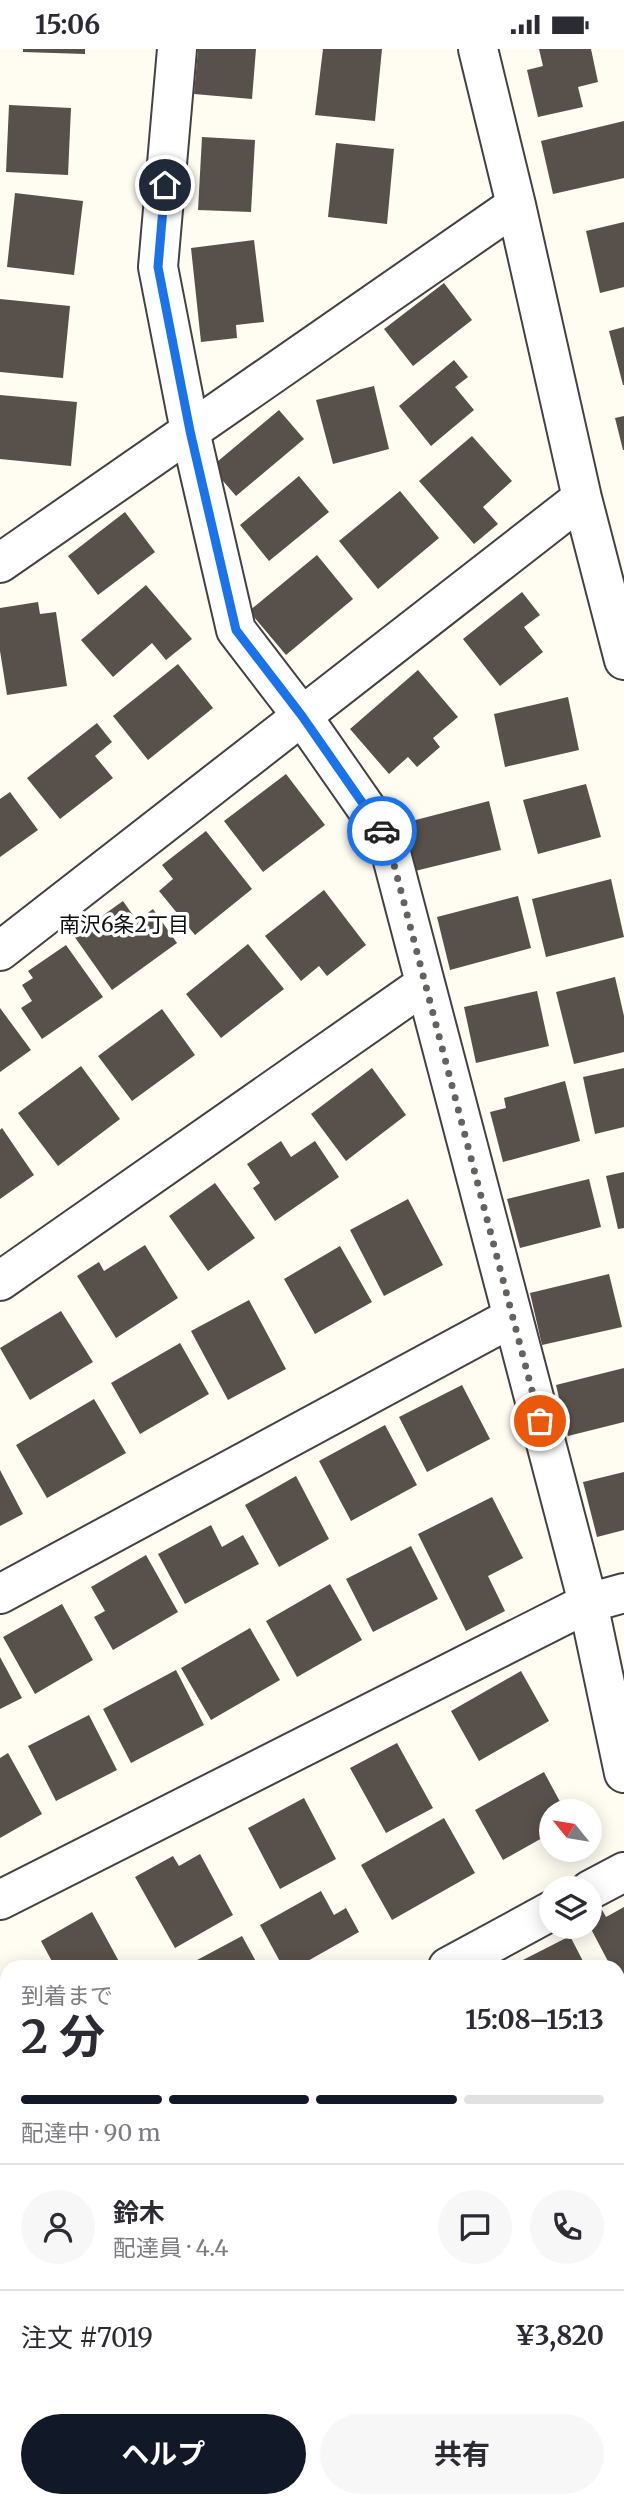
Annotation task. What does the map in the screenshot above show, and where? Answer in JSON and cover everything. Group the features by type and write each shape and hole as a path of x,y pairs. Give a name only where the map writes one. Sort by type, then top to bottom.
{"street":[{"path":"177,49 158,267 190,431 236,630 302,716 387,838 588,1603 624,1773"},
{"path":"478,49 582,498 624,660"},
{"path":"0,563 516,205"},
{"path":"0,951 582,498"},
{"path":"0,1280 425,984"},
{"path":"0,1594 513,1317"},
{"path":"0,1900 588,1603 624,1593"},
{"path":"602,1884 624,1872"},
{"path":"462,1960 539,1918"}],"building":[{"path":"23,49 85,49 85,54 23,52"},
{"path":"198,49 256,49 252,99 194,94"},
{"path":"323,49 382,49 375,121 315,115"},
{"path":"539,49 591,49 598,82 578,87 583,107 538,117 527,70 543,66"},
{"path":"9,105 71,108 68,175 6,172"},
{"path":"624,121 624,178 553,194 541,141"},
{"path":"202,137 255,140 251,212 198,210"},
{"path":"336,143 394,149 387,224 328,217"},
{"path":"15,193 83,201 74,275 7,267"},
{"path":"624,222 624,287 600,293 586,231"},
{"path":"254,240 264,322 236,325 237,338 201,342 191,248"},
{"path":"444,283 472,320 413,366 384,329"},
{"path":"0,299 70,306 63,378 0,372"},
{"path":"624,327 624,385 623,385 609,331"},
{"path":"454,360 468,377 455,387 474,410 431,446 399,406"},
{"path":"374,386 389,449 333,464 316,400"},
{"path":"0,395 77,402 71,466 0,459"},
{"path":"279,410 304,439 236,496 211,467"},
{"path":"624,416 624,450 623,450 615,418"},
{"path":"472,436 512,481 483,507 498,524 474,544 419,481"},
{"path":"299,476 329,512 269,561 240,525"},
{"path":"400,491 439,538 378,589 339,541"},
{"path":"125,512 155,552 98,595 68,556"},
{"path":"317,555 353,599 286,655 249,611"},
{"path":"146,585 192,639 166,660 152,643 113,677 81,640"},
{"path":"522,592 540,615 524,627 543,652 500,686 463,639"},
{"path":"38,602 40,614 56,612 67,686 7,695 0,651 0,608"},
{"path":"178,664 213,708 148,760 113,716"},
{"path":"418,670 458,717 433,738 440,747 417,767 408,757 389,774 350,729"},
{"path":"568,697 579,750 505,767 494,714"},
{"path":"97,723 112,742 95,756 113,778 60,819 27,778"},
{"path":"286,774 325,825 263,872 224,821"},
{"path":"586,784 601,837 538,854 523,800"},
{"path":"10,792 38,830 0,857 0,799"},
{"path":"489,801 501,850 415,871 404,823"},
{"path":"206,831 252,889 195,935 159,891 173,879 162,865"},
{"path":"611,879 624,937 546,957 532,899"},
{"path":"324,890 366,945 327,976 319,966 301,981 265,936"},
{"path":"518,896 531,948 450,970 437,917"},
{"path":"123,901 137,921 153,909 177,943 112,990 74,936"},
{"path":"248,944 284,989 221,1038 186,994"},
{"path":"66,945 103,997 42,1039 21,1008 32,1001 22,985 33,978 28,971"},
{"path":"615,977 624,1016 624,1052 574,1064 556,992"},
{"path":"537,991 549,1046 476,1063 464,1007"},
{"path":"0,1008 31,1050 0,1072"},
{"path":"162,1009 195,1055 132,1101 98,1056"},
{"path":"81,1066 120,1119 58,1166 18,1113"},
{"path":"372,1068 406,1115 346,1161 311,1114"},
{"path":"624,1068 624,1127 595,1134 583,1077"},
{"path":"565,1081 580,1141 503,1162 490,1112 506,1108 504,1098"},
{"path":"2,1128 34,1175 0,1199 0,1130"},
{"path":"281,1141 291,1157 315,1141 339,1177 275,1221 253,1188 260,1183 247,1164"},
{"path":"624,1172 624,1228 618,1229 606,1176"},
{"path":"589,1179 601,1227 520,1248 507,1199"},
{"path":"215,1183 255,1238 208,1271 169,1216"},
{"path":"408,1199 443,1265 384,1296 350,1230"},
{"path":"145,1245 178,1298 116,1338 77,1276 99,1262 104,1271"},
{"path":"340,1246 372,1302 315,1334 284,1279"},
{"path":"609,1274 622,1327 542,1345 530,1293"},
{"path":"249,1300 286,1369 228,1400 191,1331"},
{"path":"61,1311 93,1362 30,1400 0,1348"},
{"path":"180,1343 209,1394 140,1434 111,1383"},
{"path":"624,1368 624,1422 568,1436 556,1385"},
{"path":"462,1385 490,1439 427,1472 399,1417"},
{"path":"94,1399 126,1453 47,1498 16,1445"},
{"path":"385,1425 417,1485 351,1521 319,1461"},
{"path":"0,1470 23,1514 0,1526"},
{"path":"624,1472 624,1530 597,1537 583,1482"},
{"path":"296,1476 329,1539 279,1567 245,1505"},
{"path":"492,1497 523,1558 488,1576 505,1611 466,1631 418,1534"},
{"path":"211,1525 222,1547 243,1535 259,1564 185,1604 158,1554"},
{"path":"411,1546 438,1599 373,1632 346,1579"},
{"path":"146,1555 178,1612 113,1650 94,1617 105,1611 91,1587"},
{"path":"330,1584 362,1640 297,1677 266,1621"},
{"path":"62,1604 93,1660 35,1694 3,1637"},
{"path":"250,1628 280,1680 211,1720 181,1668"},
{"path":"0,1657 22,1698 0,1709"},
{"path":"176,1670 204,1725 131,1763 103,1709"},
{"path":"521,1671 549,1721 479,1761 451,1711"},
{"path":"89,1715 117,1770 56,1801 28,1746"},
{"path":"397,1743 433,1808 386,1833 350,1768"},
{"path":"8,1753 42,1814 0,1838 0,1758"},
{"path":"544,1772 559,1799 539,1799 539,1840 503,1860 475,1810"},
{"path":"304,1798 336,1859 280,1889 248,1828"},
{"path":"444,1818 475,1873 392,1920 361,1865"},
{"path":"200,1854 233,1915 175,1948 135,1877 173,1856 179,1866"},
{"path":"321,1891 334,1915 346,1908 359,1932 309,1960 279,1960 260,1925"},
{"path":"624,1907 624,1960 607,1960 596,1939 602,1939 602,1910 606,1917"},
{"path":"92,1912 118,1960 51,1960 41,1941"},
{"path":"242,1936 255,1960 197,1960"},
{"path":"564,1939 572,1939 582,1960 523,1960"}],"way so far":[{"path":"382,831 387,838 540,1421"}],"district":[{"name":"南沢6条2丁目","path":"124,924"}],"route":[{"path":"165,185 158,267 190,431 236,630 302,716 382,831"}]}
